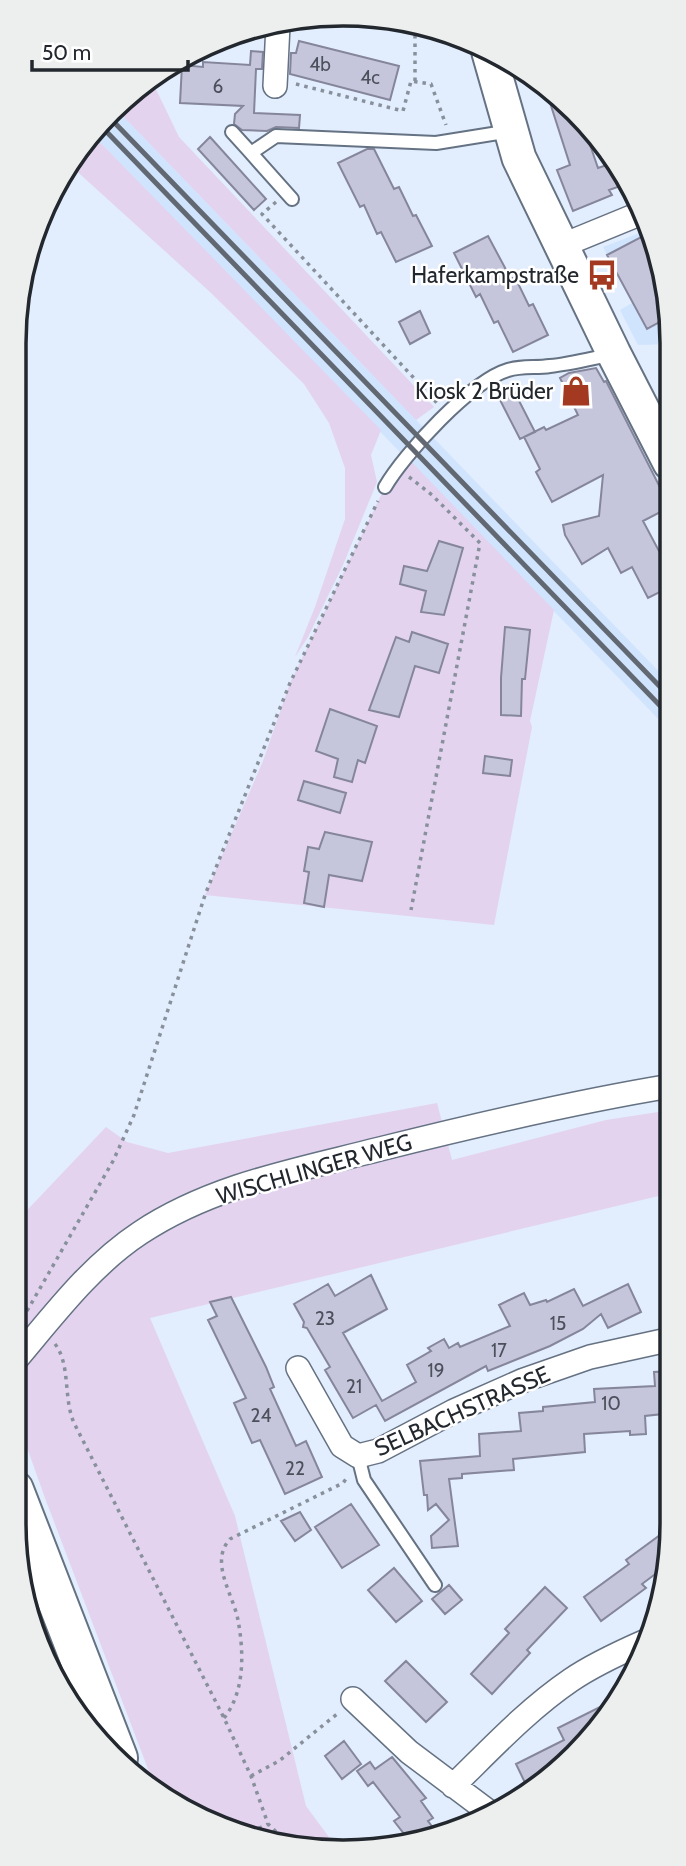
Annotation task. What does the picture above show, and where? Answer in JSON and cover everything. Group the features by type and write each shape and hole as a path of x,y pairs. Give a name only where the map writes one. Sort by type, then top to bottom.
{"highway":[{"path":"26,1521 110,1737"}],"main road":[{"path":"492,64 519,158 660,444"}],"street":[{"path":"279,33 285,85"},
{"path":"561,246 633,216"},
{"name":"WISCHLINGER WEG","path":"26,1348 66,1300 115,1252 164,1217 190,1205 253,1181 602,1097 660,1088"},
{"name":"SELBACHSTRASSE","path":"298,1368 342,1446 358,1456 377,1451 454,1411 524,1380 590,1357 660,1342"},
{"path":"453,1786 519,1722 572,1679 635,1646"},
{"path":"353,1699 409,1752 482,1807"}],"lane":[{"path":"251,153 276,136 408,143 450,141 511,131"},
{"path":"232,132 292,199"},
{"path":"385,487 397,467 474,389 508,370 553,366 614,354"},
{"path":"358,1456 363,1480 435,1585"}],"path":[{"path":"415,34 415,81"},
{"path":"285,85 402,111 411,81 431,83 444,115 450,141"},
{"path":"262,214 448,414"},
{"path":"397,467 432,495 480,543 411,910"},
{"path":"30,1320 27,1310 113,1161 134,1115 215,870 290,683 385,487"},
{"path":"52,1340 61,1353 67,1402 74,1423 224,1718 251,1776 268,1824 278,1833"},
{"path":"224,1718 238,1693 241,1654 238,1619 221,1561 225,1545 230,1539 343,1483 358,1456"},
{"path":"251,1776 296,1748 353,1699"},
{"path":"259,1828 268,1824"}],"shaded area":[{"path":"155,88 179,137 434,407 416,420 123,116 134,105"},
{"path":"123,116 660,673 660,721 99,141"},
{"path":"99,141 381,430 371,455 377,482 343,565 308,637 295,657 345,519 345,468 329,423 304,384 210,292 77,172"},
{"path":"640,233 654,281 660,344 638,345 620,310 632,303 603,247"},
{"path":"404,454 554,610 530,721 532,727 494,925 205,895 263,761 290,683 385,487"},
{"path":"437,1103 452,1160 606,1120 660,1112 660,1196 150,1318 235,1516 306,1806 331,1839 281,1834 241,1823 203,1807 150,1774 26,1445 26,1211 106,1127 127,1142 168,1153"}],"building":[{"path":"299,41 399,66 390,100 290,74 291,53 296,53"},
{"path":"251,51 263,52 262,69 256,69 254,113 300,115 299,128 242,130 234,124 235,114 243,106 180,103 182,71 191,66 203,67 203,62 250,65"},
{"path":"550,104 581,134 590,145 598,168 605,166 618,187 609,190 612,195 573,211 557,170 570,165"},
{"path":"210,137 266,199 254,210 198,149"},
{"path":"367,149 374,149 394,189 399,187 432,246 396,262 381,232 377,234 364,205 360,207 338,163"},
{"path":"488,236 511,279 515,277 529,306 533,304 548,335 513,352 498,321 494,323 480,294 476,297 454,253"},
{"path":"641,237 654,281 659,322 647,329 607,255"},
{"path":"420,311 430,333 410,344 399,322"},
{"path":"596,368 604,382 606,381 660,487 660,512 643,521 660,553 660,592 648,598 632,567 621,573 608,548 582,564 565,535 563,525 599,516 603,475 552,502 536,472 540,469 524,437 578,415 560,378 569,373"},
{"path":"514,391 535,432 520,439 499,398"},
{"path":"439,541 463,548 444,615 421,612 426,591 400,584 404,566 427,571"},
{"path":"505,627 530,630 525,679 522,679 521,716 501,715"},
{"path":"412,632 448,644 439,673 415,666 399,717 369,710 396,637 409,642"},
{"path":"330,709 377,726 365,763 358,760 352,782 334,777 338,759 316,751"},
{"path":"485,756 512,760 510,776 483,773"},
{"path":"304,781 346,793 340,813 298,800"},
{"path":"325,832 372,842 362,881 329,875 324,907 304,903 309,872 304,871 308,847 319,849"},
{"path":"371,1275 387,1309 343,1333 382,1401 416,1382 407,1365 431,1351 428,1348 444,1339 449,1348 458,1343 460,1347 510,1326 499,1305 524,1293 530,1305 546,1300 547,1302 574,1289 583,1306 628,1284 641,1312 608,1328 601,1314 583,1329 550,1346 488,1371 486,1366 385,1421 376,1405 353,1418 325,1370 330,1367 307,1328 303,1327 304,1322 294,1304 328,1284 335,1296"},
{"path":"231,1297 266,1367 274,1387 270,1389 296,1446 306,1441 322,1477 285,1494 260,1440 252,1443 234,1403 246,1398 208,1320 217,1316 210,1302"},
{"path":"654,1372 660,1372 660,1414 645,1416 646,1434 630,1435 630,1431 584,1434 585,1452 513,1459 514,1470 462,1474 462,1478 449,1479 458,1546 432,1548 431,1536 449,1520 436,1504 428,1510 420,1461 480,1456 479,1434 521,1431 519,1413 543,1411 543,1407 595,1402 594,1389 655,1386"},
{"path":"351,1504 379,1545 342,1568 315,1527"},
{"path":"300,1512 311,1530 295,1541 281,1521"},
{"path":"659,1536 656,1574 642,1584 646,1588 601,1621 584,1597 629,1564 626,1560"},
{"path":"394,1568 422,1601 396,1622 368,1590"},
{"path":"449,1585 462,1600 445,1614 432,1599"},
{"path":"545,1587 567,1608 527,1650 530,1653 492,1694 471,1674 509,1633 505,1629"},
{"path":"406,1661 447,1702 426,1722 385,1681"},
{"path":"601,1707 567,1747 525,1782 516,1764 564,1740 558,1728"},
{"path":"344,1741 361,1764 342,1779 325,1756"},
{"path":"392,1757 426,1798 421,1801 433,1818 428,1821 432,1827 404,1834 394,1821 400,1817 373,1782 368,1786 357,1771 370,1762 375,1769"}],"railway":[{"path":"115,123 660,687"},
{"path":"107,132 660,706"}],"place":[{"name":"Haferkampstraße","path":"602,275"},
{"name":"Kiosk 2 Brüder","path":"576,391"}]}
